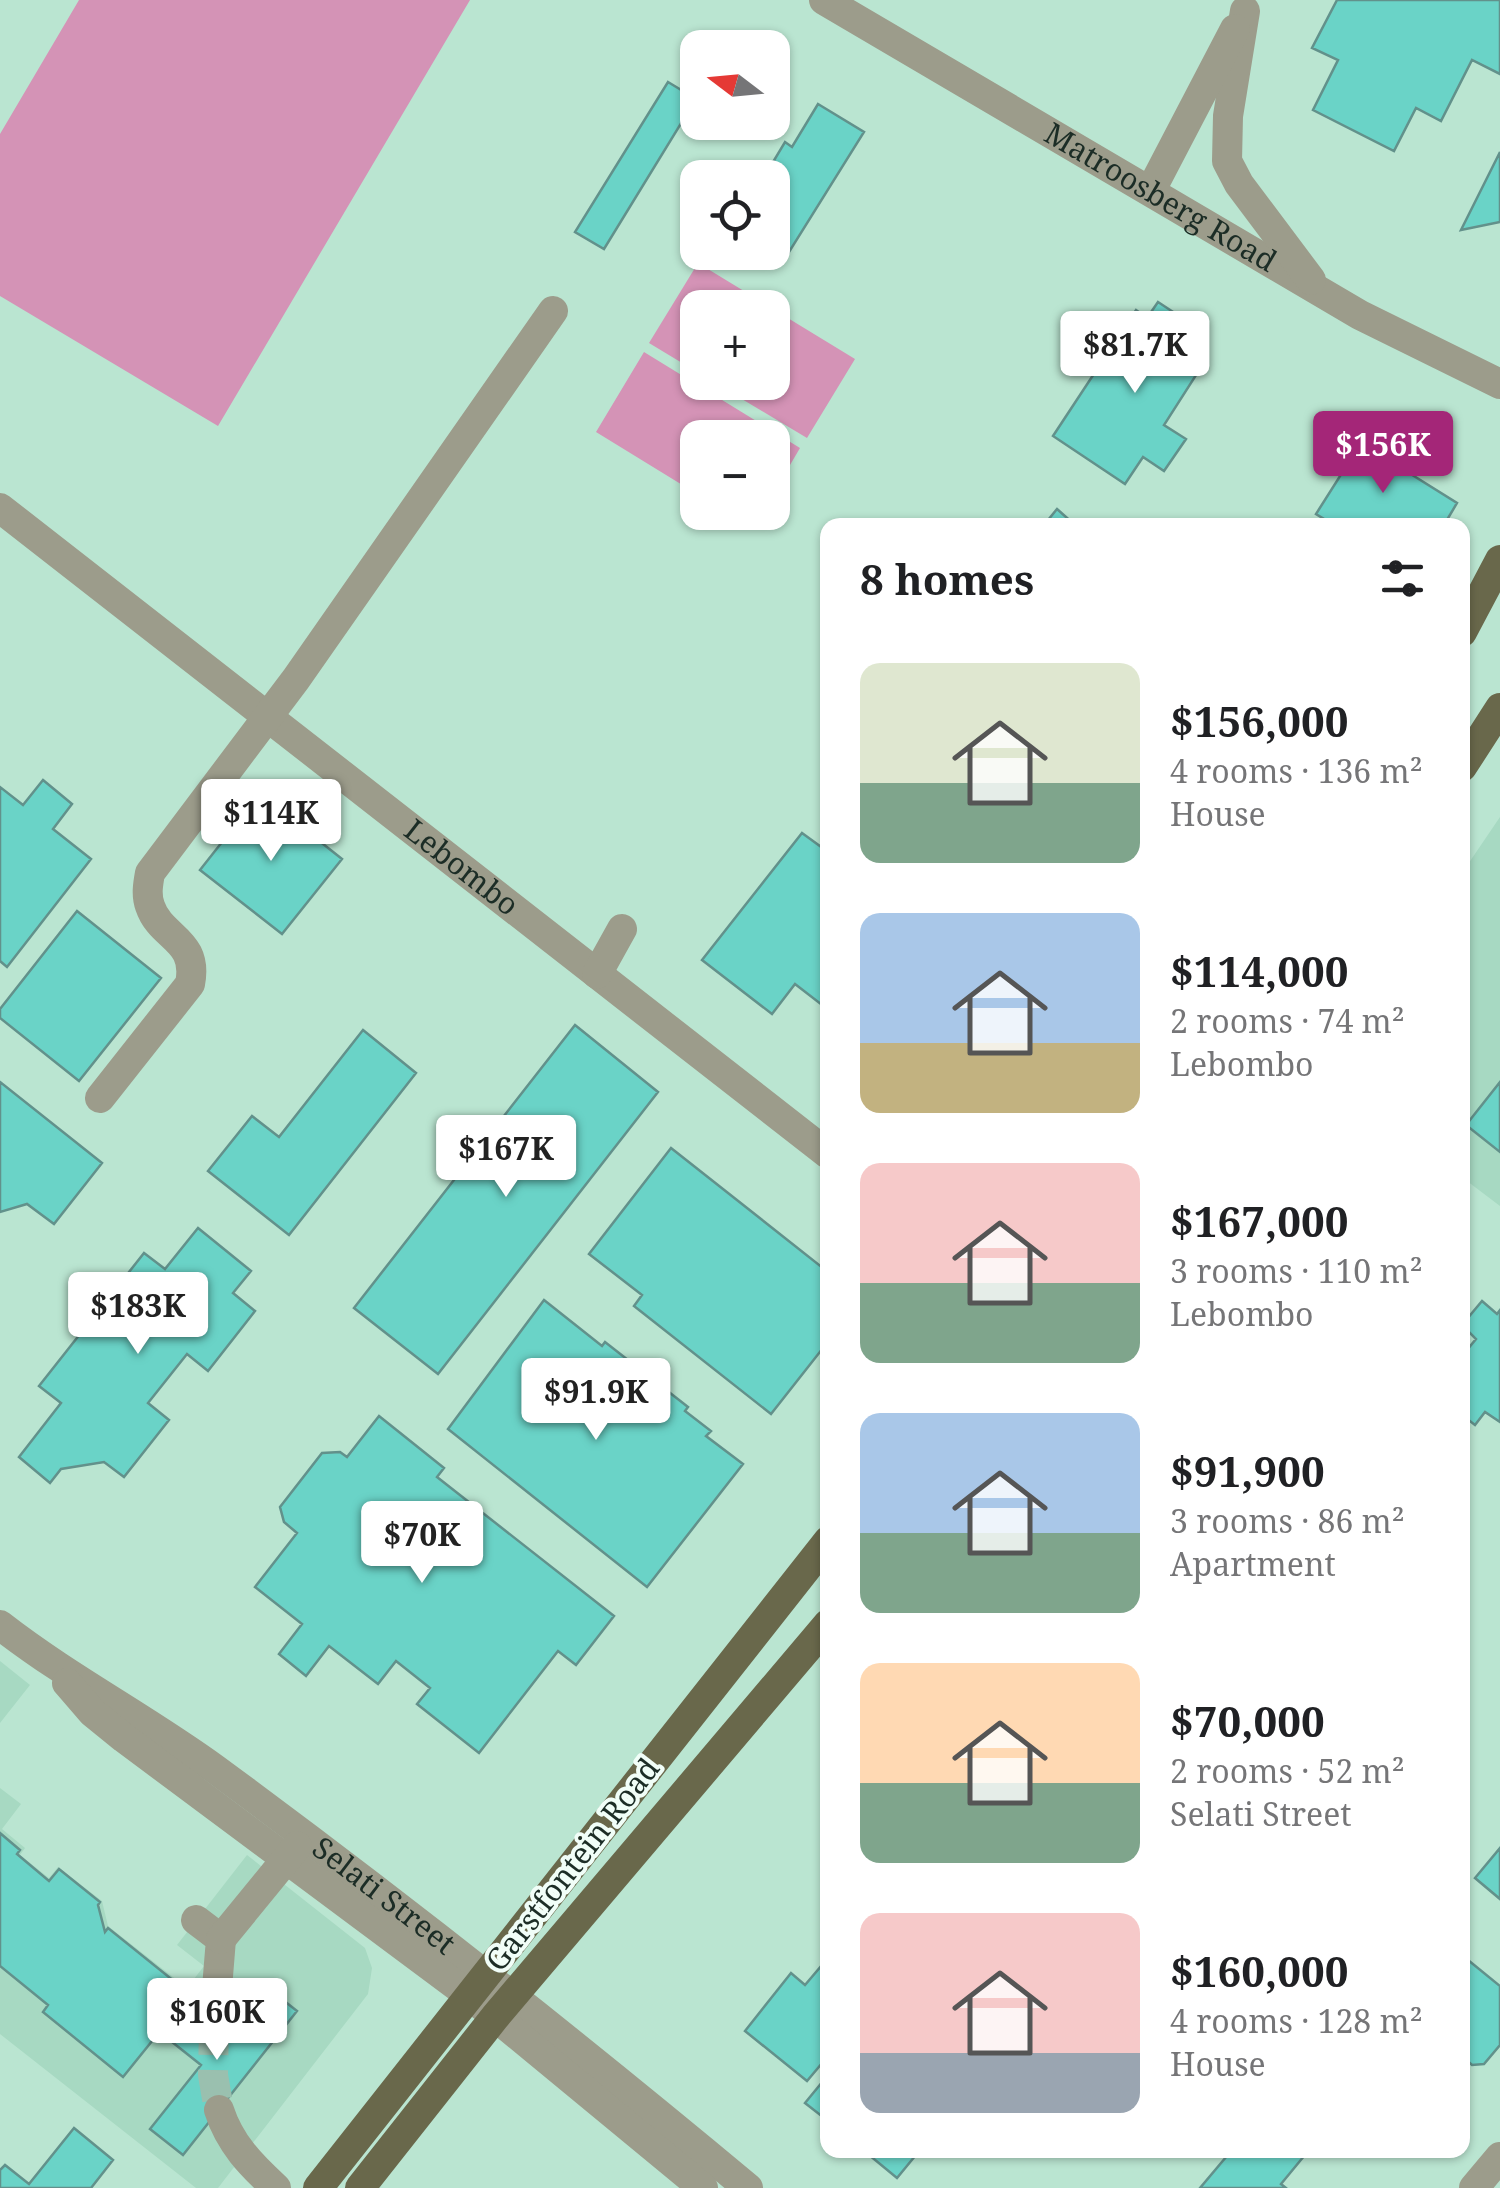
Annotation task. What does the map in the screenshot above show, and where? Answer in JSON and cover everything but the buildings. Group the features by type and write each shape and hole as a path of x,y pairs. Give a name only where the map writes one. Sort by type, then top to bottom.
{"main road":[{"path":"1470,617 1500,560"},
{"path":"1470,754 1500,708"},
{"name":"Garstfontein Road","path":"318,2188 820,1551"},
{"name":"Garstfontein Road","path":"360,2188 504,2007 820,1633"}],"street":[{"name":"Matroosberg Road","path":"824,0 976,92 1151,190 1248,252 1421,348 1500,384"},
{"path":"1151,190 1248,6"},
{"path":"1248,6 1226,128 1227,161 1239,184 1321,293"},
{"path":"100,1098 190,984 193,966 185,947 150,910 150,873 267,717 553,310"},
{"name":"Lebombo","path":"0,508 820,1148"},
{"path":"597,974 622,929"},
{"name":"Selati Street","path":"0,1625 52,1665 142,1718 296,1847 748,2188"},
{"path":"214,2025 221,1938 296,1847"},
{"path":"196,1920 221,1938"},
{"name":"Selati Street","path":"504,2007 704,2188"},
{"path":"219,2110 230,2137 246,2160 276,2188"},
{"path":"1474,2188 1500,2157"}],"shaded area":[{"path":"79,0 470,0 218,426 0,296 0,134"},
{"path":"694,270 709,270 742,290 681,290"},
{"path":"680,292 680,362 649,343"},
{"path":"790,319 855,359 807,438 790,428 790,420 777,420 743,400 790,400"},
{"path":"644,352 680,374 680,400 722,400 754,420 680,420 680,484 596,432"},
{"path":"790,442 800,448 790,465"},
{"path":"1500,817 1500,1206 1470,1183 1470,861"},
{"path":"0,1661 30,1685 0,1723"},
{"path":"0,1788 21,1804 2,1829 25,1848 20,1855 49,1878 58,1867 102,1901 108,1926 187,1988 204,1966 177,1945 247,1855 365,1948 372,1968 368,1994 218,2188 196,2188 0,2034"}],"tunnel":[{"path":"214,2025 213,2075 219,2110"}]}
